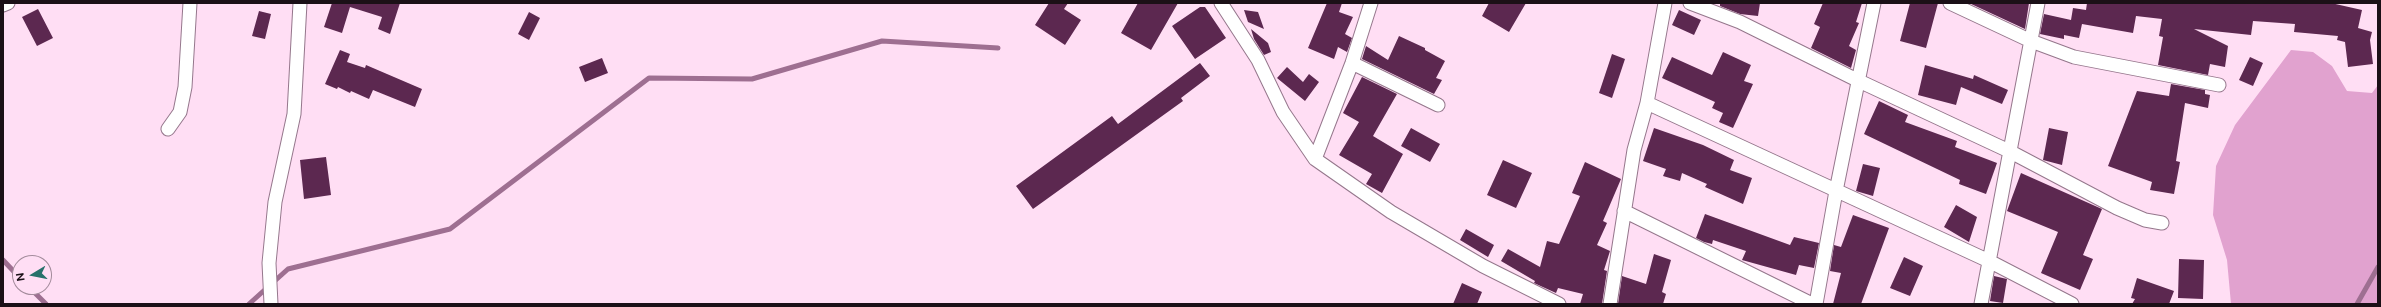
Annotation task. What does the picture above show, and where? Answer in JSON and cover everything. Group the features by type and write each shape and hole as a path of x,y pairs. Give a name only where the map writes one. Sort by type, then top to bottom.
{"street":[{"path":"3,5 8,3"},
{"path":"168,129 180,112 185,87 190,3"},
{"path":"271,304 270,256 276,202 294,114 300,3"},
{"path":"1221,3 1258,60 1283,112 1315,159 1391,212 1483,266 1559,304"},
{"path":"1315,159 1352,63 1371,3"},
{"path":"1610,304 1634,150 1647,103 1665,3"},
{"path":"1690,3 1740,22 1859,81 2009,151 2117,208 2145,220 2162,223"},
{"path":"1816,304 1836,191 1874,3"},
{"path":"1950,3 2031,41 2074,57 2219,84"},
{"path":"1981,304 2038,3"},
{"path":"1352,63 1438,105"},
{"path":"1647,103 1989,261 2072,304"},
{"path":"1624,211 1812,304"}],"shaded area":[{"path":"2291,50 2313,52 2332,66 2347,91 2372,93 2378,85 2378,304 2231,304 2227,260 2213,215 2216,166 2235,125"}],"building":[{"path":"332,3 400,3 390,34 378,29 382,17 350,7 342,33 324,27"},
{"path":"1049,3 1068,3 1064,9 1081,20 1065,45 1035,25"},
{"path":"1138,3 1178,3 1151,50 1121,33"},
{"path":"1327,3 1342,3 1339,12 1353,17 1345,34 1352,38 1347,52 1338,47 1334,59 1308,48"},
{"path":"1489,3 1526,3 1509,32 1482,16"},
{"path":"1720,3 1760,3 1758,16 1740,14 1720,6"},
{"path":"1823,3 1862,3 1856,22 1859,23 1849,46 1856,50 1851,68 1811,48 1820,27 1814,24"},
{"path":"1910,3 1938,3 1926,48 1900,41"},
{"path":"1969,3 2029,3 2025,29"},
{"path":"2087,3 2331,3 2362,10 2358,28 2372,32 2370,40 2373,64 2348,67 2345,42 2337,40 2338,36 2294,32 2295,24 2253,21 2251,35 2194,29 2228,46 2225,67 2210,64 2208,75 2158,65 2163,37 2159,36 2162,19 2136,16 2133,33 2082,24 2079,38 2064,35 2064,39 2040,34 2044,14 2071,20 2073,8 2086,10"},
{"path":"1200,7 1205,7 1226,38 1195,59 1172,26"},
{"path":"38,9 53,38 37,46 22,17"},
{"path":"1244,10 1258,12 1264,29 1248,22"},
{"path":"1679,10 1701,20 1694,35 1672,25"},
{"path":"259,11 271,14 265,39 252,36"},
{"path":"529,12 540,18 529,40 518,34"},
{"path":"1251,29 1268,43 1271,52 1264,55 1254,39"},
{"path":"1399,36 1425,48 1425,50 1445,61 1436,78 1442,80 1434,94 1362,59 1366,46 1388,60"},
{"path":"340,50 350,54 347,62 365,68 366,65 422,89 415,107 373,90 369,99 351,91 350,93 338,87 337,89 325,84"},
{"path":"1723,52 1751,65 1744,81 1753,84 1733,128 1719,122 1723,113 1712,108 1715,102 1662,78 1672,57 1712,75"},
{"path":"1612,54 1625,59 1612,98 1599,93"},
{"path":"2250,57 2263,63 2253,86 2239,80"},
{"path":"602,58 608,73 585,82 579,67"},
{"path":"1200,63 1210,76 1181,98 1183,101 1033,209 1016,186 1112,116 1118,124"},
{"path":"1925,65 1973,79 1974,75 2008,90 2002,104 1961,87 1956,105 1918,95"},
{"path":"1287,67 1303,82 1309,74 1319,82 1305,101 1277,78"},
{"path":"1362,77 1397,94 1373,136 1403,154 1382,193 1366,184 1372,174 1339,155 1359,122 1343,113"},
{"path":"2171,84 2205,90 2205,94 2210,95 2208,108 2185,103 2176,161 2180,162 2174,194 2150,190 2152,182 2108,166 2137,91 2169,96"},
{"path":"1879,101 1908,115 1905,122 1957,141 1955,147 1997,163 1986,194 1959,184 1960,180 1864,134"},
{"path":"1411,128 1440,144 1430,162 1401,146"},
{"path":"1654,128 1703,145 1734,160 1730,170 1752,178 1743,204 1705,187 1707,184 1682,173 1680,181 1663,176 1666,169 1643,161"},
{"path":"2049,128 2068,132 2062,165 2043,160"},
{"path":"326,157 331,195 304,199 300,160"},
{"path":"1503,160 1532,173 1516,208 1487,195"},
{"path":"1585,162 1621,179 1603,221 1607,223 1597,245 1610,251 1604,270 1607,271 1602,304 1580,304 1583,294 1558,288 1556,293 1534,283 1535,281 1501,261 1508,249 1540,267 1547,241 1559,244 1580,196 1572,193"},
{"path":"1863,164 1880,168 1873,196 1856,191"},
{"path":"2021,173 2102,209 2083,255 2093,259 2080,290 2041,273 2058,232 2007,211"},
{"path":"1956,205 1977,217 1969,242 1944,227"},
{"path":"1705,214 1790,245 1794,237 1819,243 1814,268 1799,265 1796,275 1742,260 1746,251 1713,240 1712,244 1704,242 1696,238"},
{"path":"1853,215 1889,228 1861,304 1833,304 1841,273 1830,271 1834,245 1841,247"},
{"path":"1466,229 1494,245 1488,257 1460,240"},
{"path":"1654,254 1671,260 1662,292 1666,294 1663,304 1618,304 1622,276 1646,284"},
{"path":"1904,257 1923,266 1910,296 1890,288"},
{"path":"2179,259 2204,260 2203,299 2178,298"},
{"path":"1994,276 2007,279 2003,303 1990,301"},
{"path":"2137,278 2174,291 2169,304 2132,304 2135,299 2131,298"},
{"path":"1462,283 1482,292 1477,304 1453,304"}],"waterway":[{"path":"249,304 288,269 450,229 649,78 752,79 882,41 998,48"},
{"path":"3,260 12,270"},
{"path":"2357,304 2378,267"},
{"path":"37,295 46,304"}]}
